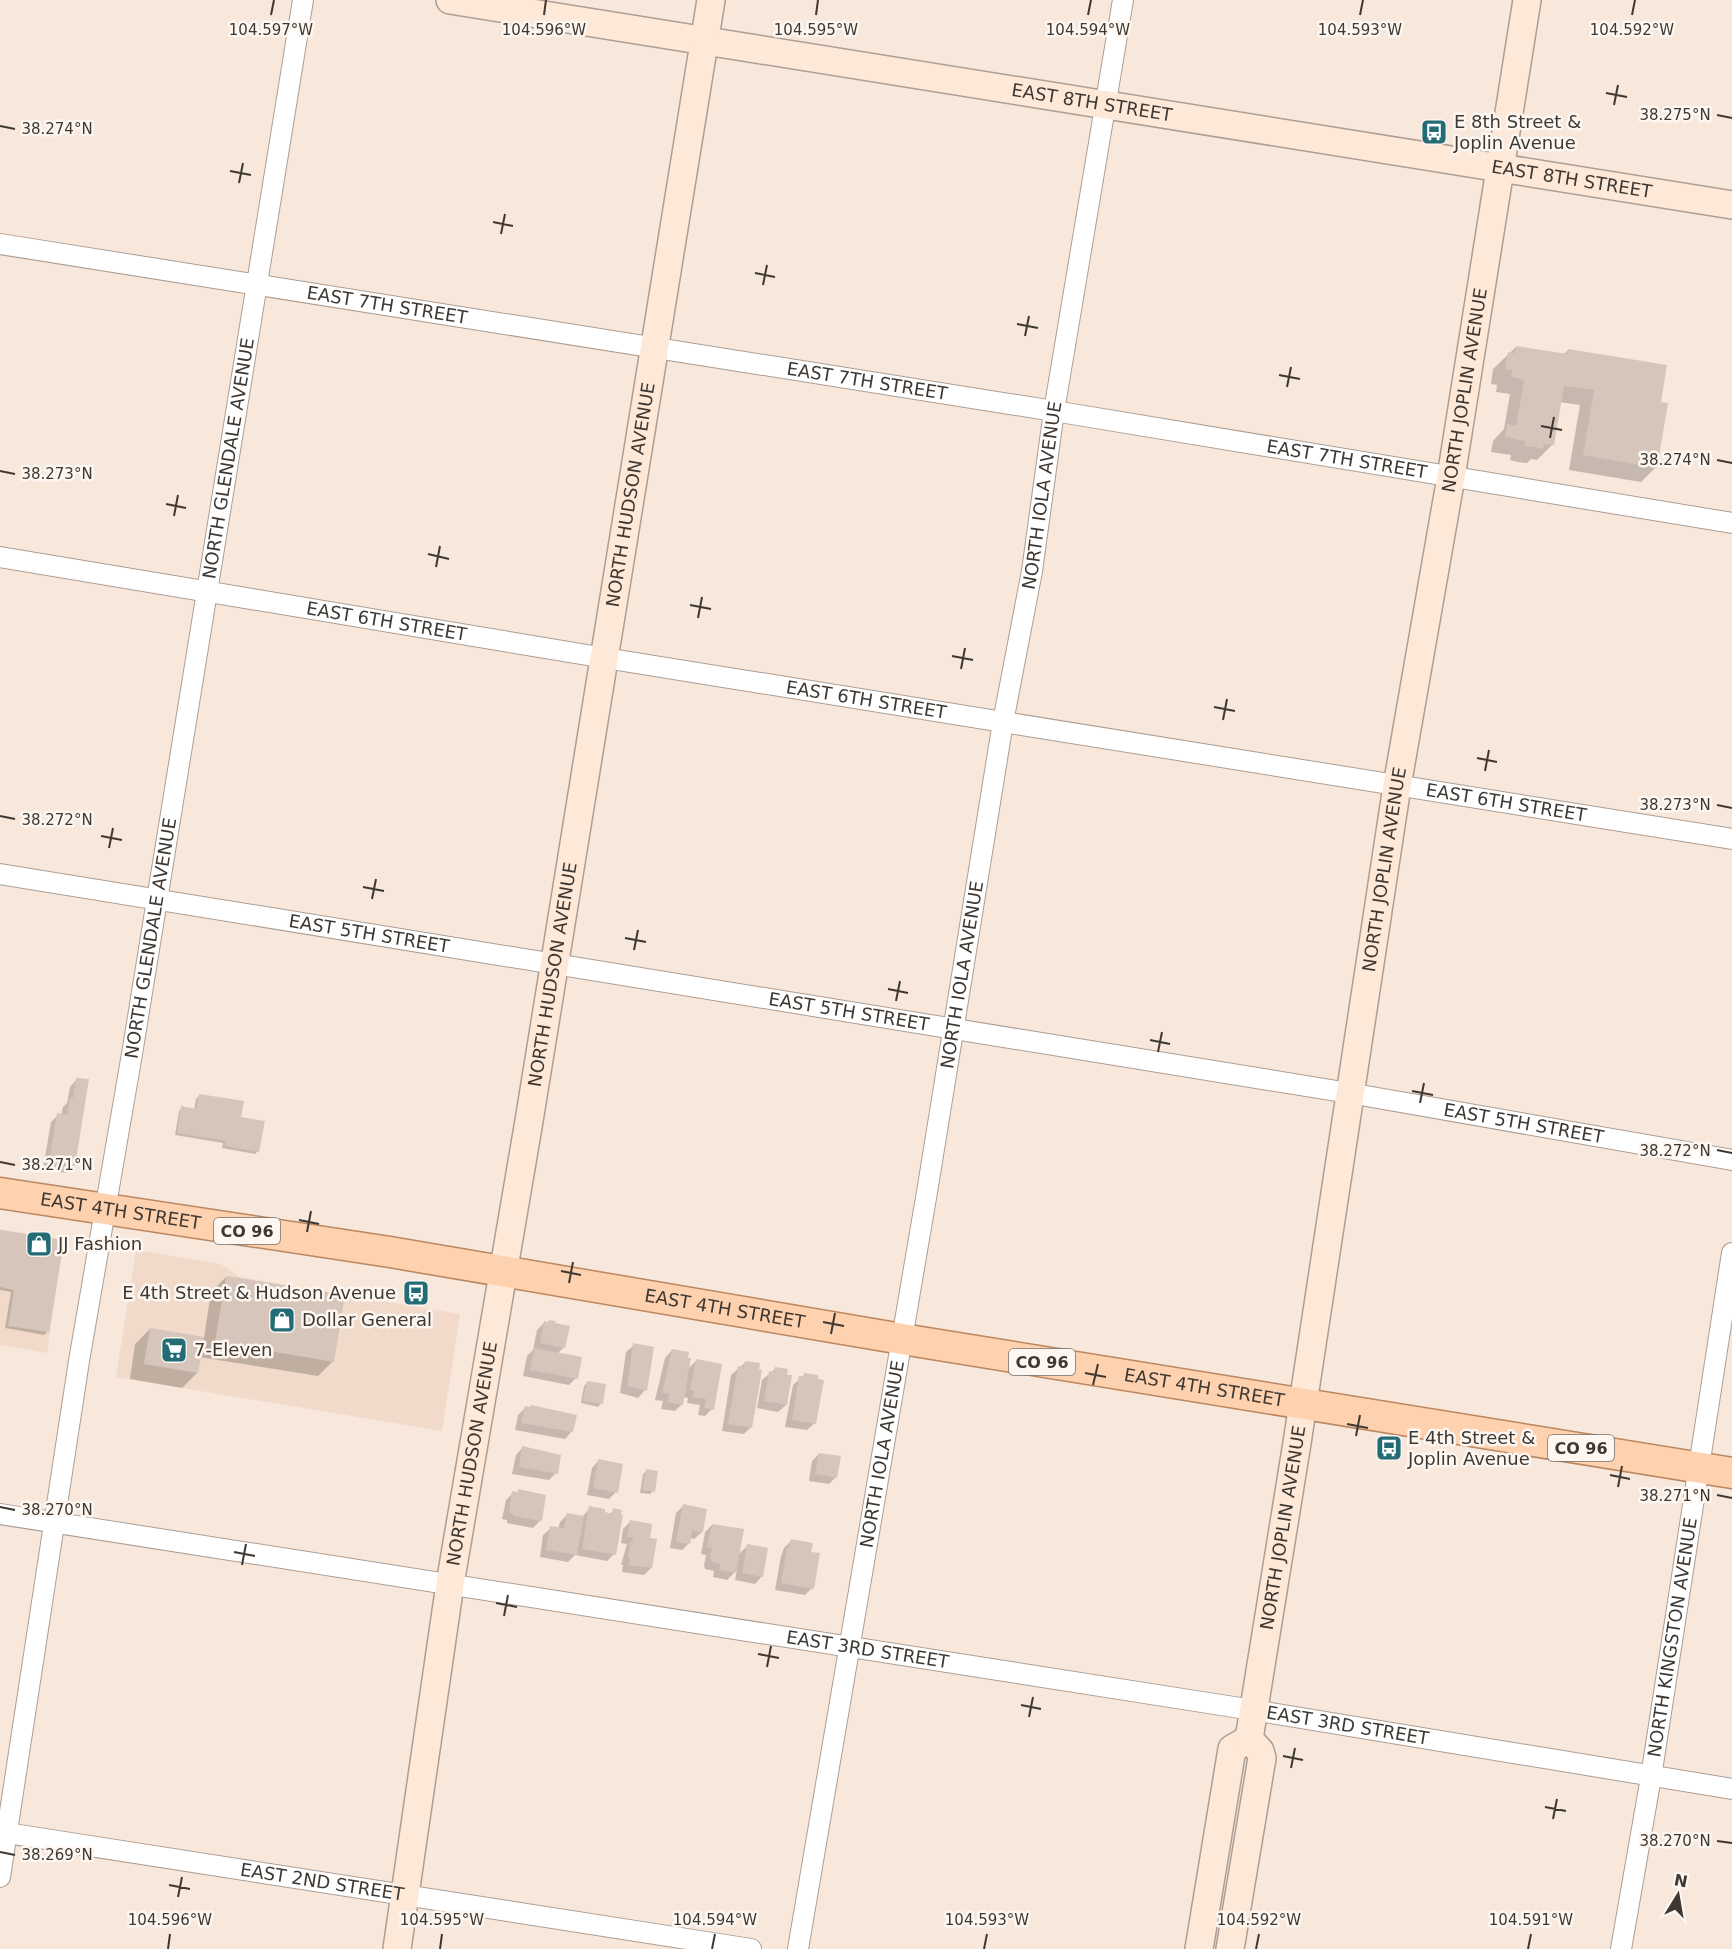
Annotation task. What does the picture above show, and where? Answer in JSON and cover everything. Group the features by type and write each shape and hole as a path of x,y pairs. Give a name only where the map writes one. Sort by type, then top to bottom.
{"main road":[{"name":"EAST 4TH STREET","path":"0,1193 390,1252 505,1266 902,1339 1732,1473"}],"street":[{"name":"NORTH GLENDALE AVENUE","path":"0,1877 4,1833 54,1522 303,0"},
{"name":"EAST 8TH STREET","path":"450,0 1732,205"},
{"name":"NORTH HUDSON AVENUE","path":"397,1949 450,1584 505,1266 711,0"},
{"name":"NORTH IOLA AVENUE","path":"798,1949 954,1029 1003,722 1032,572 1054,411 1123,0"},
{"name":"NORTH JOPLIN AVENUE","path":"1249,1739 1397,786 1451,477 1527,0"},
{"name":"EAST 7TH STREET","path":"0,244 1054,411 1732,523"},
{"name":"EAST 6TH STREET","path":"0,557 604,658 1732,839"},
{"name":"EAST 5TH STREET","path":"0,874 1349,1093 1732,1160"},
{"name":"NORTH KINGSTON AVENUE","path":"1621,1949 1651,1777 1732,1253"},
{"name":"EAST 3RD STREET","path":"0,1514 1253,1710 1732,1790"},
{"path":"1199,1949 1232,1749 1249,1739 1260,1751 1262,1758 1230,1949"},
{"name":"EAST 2ND STREET","path":"4,1833 751,1949"}],"shaded area":[{"path":"0,1229 64,1240 47,1353 0,1345"},
{"path":"136,1250 221,1264 240,1277 460,1314 442,1431 116,1377"}],"building":[{"path":"1516,346 1567,354 1568,349 1667,365 1661,402 1668,403 1657,468 1583,455 1594,390 1564,386 1554,445 1544,444 1543,449 1524,446 1525,441 1505,437 1507,424 1516,426 1524,380 1511,377 1512,370 1505,369 1508,352 1515,353"},
{"path":"76,1078 89,1079 75,1166 49,1162 57,1113 67,1115 70,1098 73,1098"},
{"path":"199,1094 244,1101 241,1117 265,1121 259,1152 225,1146 226,1141 177,1133 181,1106 196,1109"},
{"path":"0,1230 64,1240 49,1332 8,1326 14,1290 0,1287"},
{"path":"226,1276 345,1295 334,1362 215,1342"},
{"path":"549,1320 570,1326 565,1348 540,1343 544,1321"},
{"name":"7-Eleven","path":"150,1328 204,1337 198,1373 144,1364"},
{"path":"633,1343 654,1347 647,1391 627,1386"},
{"path":"534,1348 582,1357 578,1379 530,1370"},
{"path":"672,1349 689,1352 688,1358 691,1358 683,1405 668,1402 669,1394 662,1393"},
{"path":"696,1359 722,1364 714,1410 704,1408 706,1399 693,1397 694,1391 690,1390"},
{"path":"745,1361 760,1363 759,1369 762,1370 752,1428 728,1424 738,1366 744,1367"},
{"path":"775,1367 788,1369 787,1375 792,1375 787,1405 764,1401 769,1371 774,1372"},
{"path":"804,1373 818,1375 818,1379 824,1380 816,1424 792,1420 799,1376 804,1377"},
{"path":"587,1381 606,1384 603,1404 583,1401"},
{"path":"531,1405 577,1415 573,1432 521,1423 525,1406 530,1407"},
{"path":"522,1446 561,1455 558,1474 519,1467"},
{"path":"819,1453 841,1456 837,1478 815,1474"},
{"path":"598,1459 623,1464 618,1493 593,1488"},
{"path":"646,1469 658,1471 655,1492 642,1490"},
{"path":"518,1489 546,1495 542,1521 513,1516 513,1513 509,1512 512,1491 518,1492"},
{"path":"683,1504 707,1509 703,1532 692,1531 690,1544 676,1542"},
{"path":"589,1506 605,1509 605,1512 612,1514 613,1508 622,1510 616,1555 582,1549"},
{"path":"567,1513 584,1516 577,1555 546,1550 550,1526 564,1528"},
{"path":"630,1520 652,1524 650,1538 657,1539 652,1568 629,1565 630,1542 633,1537 627,1537"},
{"path":"712,1524 744,1529 736,1573 719,1570 720,1564 712,1562 710,1557 712,1548 707,1547"},
{"path":"791,1539 813,1543 811,1552 820,1553 814,1589 781,1583 787,1547 789,1548"},
{"path":"747,1544 768,1548 763,1577 742,1573"}],"place":[{"name":"E 8th Street & Joplin Avenue","path":"1434,132"},
{"name":"JJ Fashion","path":"39,1244"},
{"name":"E 4th Street & Hudson Avenue","path":"416,1293"},
{"name":"Dollar General","path":"282,1320"},
{"name":"7-Eleven","path":"174,1350"},
{"name":"E 4th Street & Joplin Avenue","path":"1389,1448"}]}
